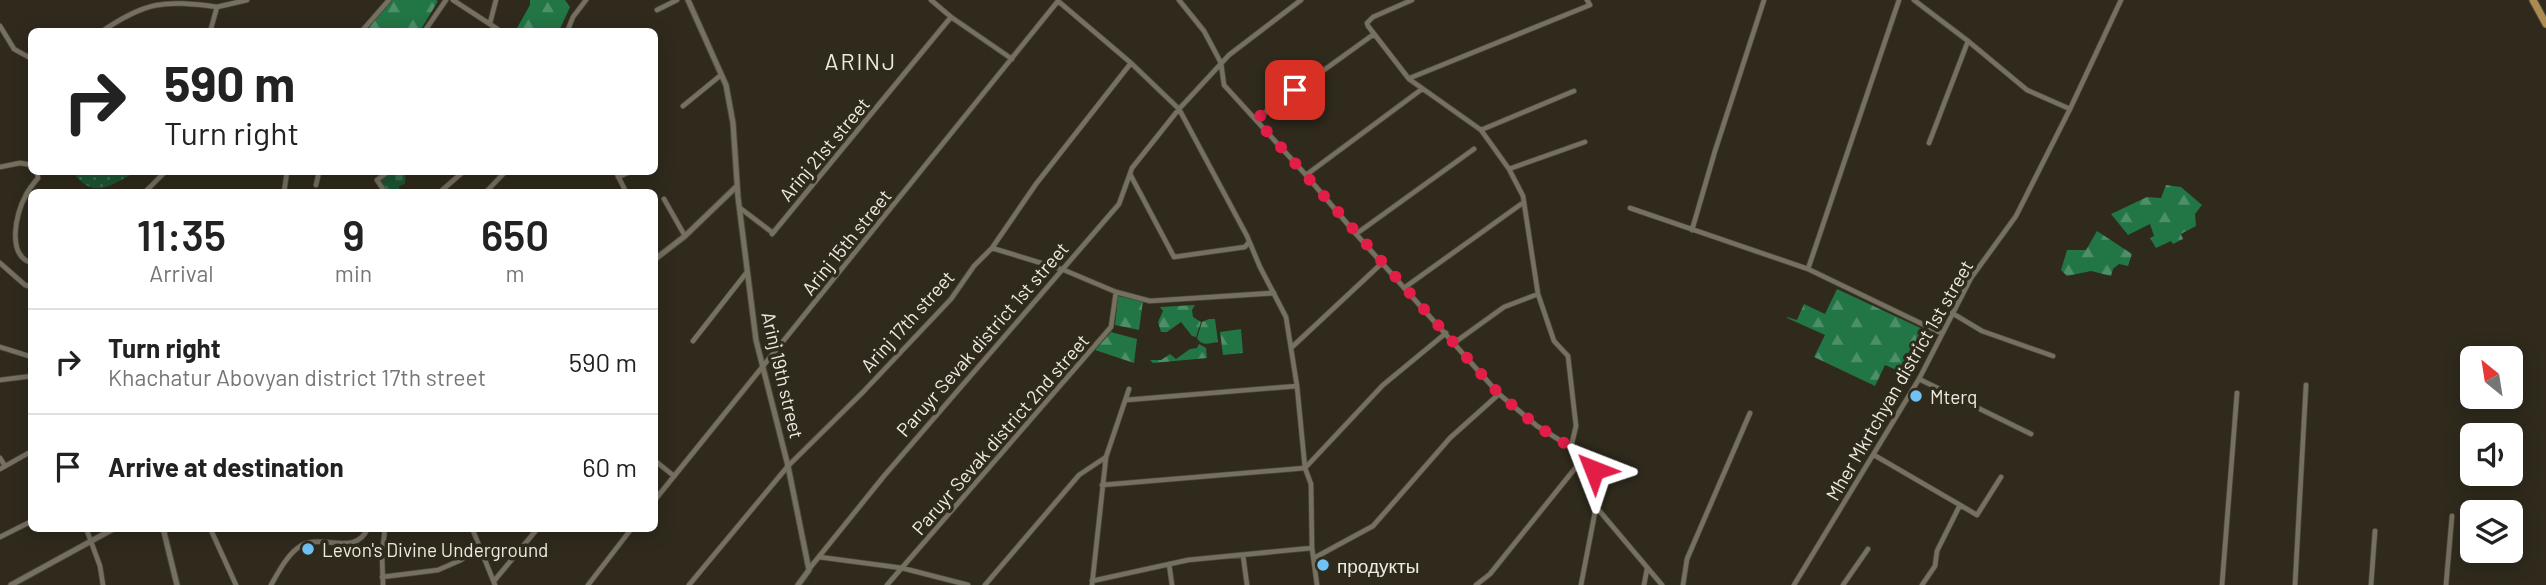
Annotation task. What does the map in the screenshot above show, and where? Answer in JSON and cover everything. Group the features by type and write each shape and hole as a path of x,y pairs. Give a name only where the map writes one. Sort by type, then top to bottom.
{"main road":[{"path":"2533,0 2546,24"}],"street":[{"path":"107,28 141,7 164,2 217,7 247,0"},
{"path":"364,28 389,0"},
{"path":"428,28 446,0"},
{"path":"453,0 496,28"},
{"path":"489,23 496,0"},
{"path":"569,28 586,0"},
{"path":"657,10 677,0"},
{"name":"Arinj 19th street","path":"688,0 726,85 733,122 739,208 755,340 788,466 809,570"},
{"path":"931,0 1012,59"},
{"path":"1180,0 1205,31 1221,63 1224,85 1356,234 1499,394 1537,426 1585,456 1594,470 1598,485 1581,585"},
{"name":"Paruyr Sevak district 1st street","path":"798,585 884,476 1119,204 1132,168 1179,109 1221,63 1301,0"},
{"path":"1412,0 1369,20 1368,26 1409,79 1481,130 1509,169 1524,202 1538,294 1554,341 1568,356 1576,426 1571,446"},
{"path":"1692,230 1765,0"},
{"path":"1808,270 1899,0"},
{"path":"1914,0 2027,90 2070,109"},
{"name":"Mher Mkrtchyan district 1st street","path":"1794,585 1919,379 1971,278 2016,216 2121,0"},
{"path":"1057,1 1131,63 1179,109 1286,317 1297,386 1305,468 1311,484 1312,548 1317,585"},
{"name":"Arinj 15th street","path":"658,495 1057,1"},
{"path":"1409,79 1588,3"},
{"path":"211,28 217,7"},
{"name":"Arinj 21st street","path":"739,208 772,233 951,17"},
{"path":"0,26 14,48 28,57"},
{"path":"1256,119 1374,34"},
{"path":"1929,143 1968,41"},
{"name":"Arinj 17th street","path":"689,585 788,466 951,299 974,266 992,248 1036,184 1131,63"},
{"path":"683,106 721,75"},
{"path":"1306,175 1422,89"},
{"path":"1481,130 1574,92"},
{"path":"1509,169 1586,142"},
{"path":"1356,234 1474,149"},
{"path":"0,167 28,164"},
{"path":"1130,174 1174,257 1245,247 1248,242"},
{"path":"148,189 162,175"},
{"path":"317,185 319,175"},
{"path":"383,189 377,180 384,175"},
{"path":"443,189 460,175"},
{"path":"489,189 502,175"},
{"path":"658,255 685,236 737,186"},
{"path":"28,191 18,214 15,237 21,255 28,262"},
{"path":"664,199 685,236"},
{"path":"1404,288 1524,202"},
{"path":"1630,208 1808,270 1941,333"},
{"path":"992,248 1064,270 1116,292 1150,301 1274,293"},
{"path":"1292,348 1382,263"},
{"path":"0,264 28,286"},
{"path":"693,341 747,272"},
{"name":"Paruyr Sevak district 2nd street","path":"887,585 1111,327 1116,292"},
{"path":"1454,342 1504,307 1538,294"},
{"path":"1952,313 1982,331 2053,356"},
{"path":"1102,485 1305,468 1383,385 1446,333"},
{"path":"0,347 28,356"},
{"path":"0,380 28,376"},
{"path":"1919,379 2031,435"},
{"path":"2295,585 2306,385"},
{"path":"1126,400 1297,386"},
{"path":"1129,389 1106,457 1092,583 1188,560 1312,548"},
{"path":"2222,585 2237,393"},
{"path":"1314,558 1373,526 1450,438 1499,394"},
{"path":"1683,585 1687,559 1750,412"},
{"path":"0,458 2,468 28,453"},
{"path":"1874,455 1977,515 2001,477"},
{"path":"1476,585 1490,574 1585,456"},
{"path":"985,585 1079,475 1106,457"},
{"path":"658,463 674,475"},
{"path":"1922,585 1935,566 1937,551 1960,505"},
{"path":"1596,507 1662,585"},
{"path":"2446,585 2452,516"},
{"path":"0,537 28,523"},
{"path":"2371,585 2375,531"},
{"path":"87,532 100,566 103,585"},
{"path":"11,585 107,532"},
{"path":"164,532 177,585"},
{"path":"212,532 236,585"},
{"path":"271,585 300,546 318,541 354,543 362,539 366,532"},
{"path":"383,585 385,532"},
{"path":"473,532 495,583 535,532"},
{"path":"588,585 629,532"},
{"path":"382,577 438,570 461,560 478,545"},
{"path":"1843,585 1868,549"},
{"path":"1243,555 1247,585"},
{"path":"818,557 902,568 968,585"},
{"path":"1169,564 1172,585"},
{"path":"1644,585 1647,568"}],"green space":[{"path":"389,0 438,1 422,28 369,28"},
{"path":"530,0 565,0 570,7 560,28 517,28 530,5"},
{"path":"75,175 130,175 103,188 88,186"},
{"path":"386,175 406,175 405,184 399,186 400,189 385,189 378,180"},
{"path":"2166,185 2181,187 2202,205 2195,214 2196,226 2181,234 2183,239 2156,248 2150,238 2154,236 2150,224 2128,235 2111,214 2147,197 2161,198"},
{"path":"2097,231 2132,254 2128,266 2119,264 2113,269 2111,276 2091,271 2067,276 2061,270 2067,250 2086,250"},
{"path":"1837,289 1927,331 1904,373 1885,365 1875,386 1814,357 1825,335 1787,317 1797,320 1804,304 1825,314"},
{"path":"1118,296 1143,301 1139,330 1115,325"},
{"path":"1195,305 1192,310 1193,317 1201,322 1196,337 1192,336 1181,322 1167,332 1161,332 1158,322 1163,311 1160,307"},
{"path":"1215,319 1218,342 1209,344 1197,338 1202,322"},
{"path":"1241,329 1243,353 1223,355 1220,332"},
{"path":"1111,332 1137,339 1134,363 1095,350"},
{"path":"1199,344 1206,348 1207,358 1153,363 1150,360 1161,360 1170,354 1176,359 1190,349 1197,348"}],"place":[{"name":"Mterq","path":"1916,396"},
{"name":"Levon's Divine Underground","path":"308,549"},
{"name":"продукты","path":"1323,565"}],"district":[{"name":"ARINJ","path":"861,61"}],"route":[{"path":"1295,90 1256,119 1499,394 1537,426 1585,456 1594,470"}]}
